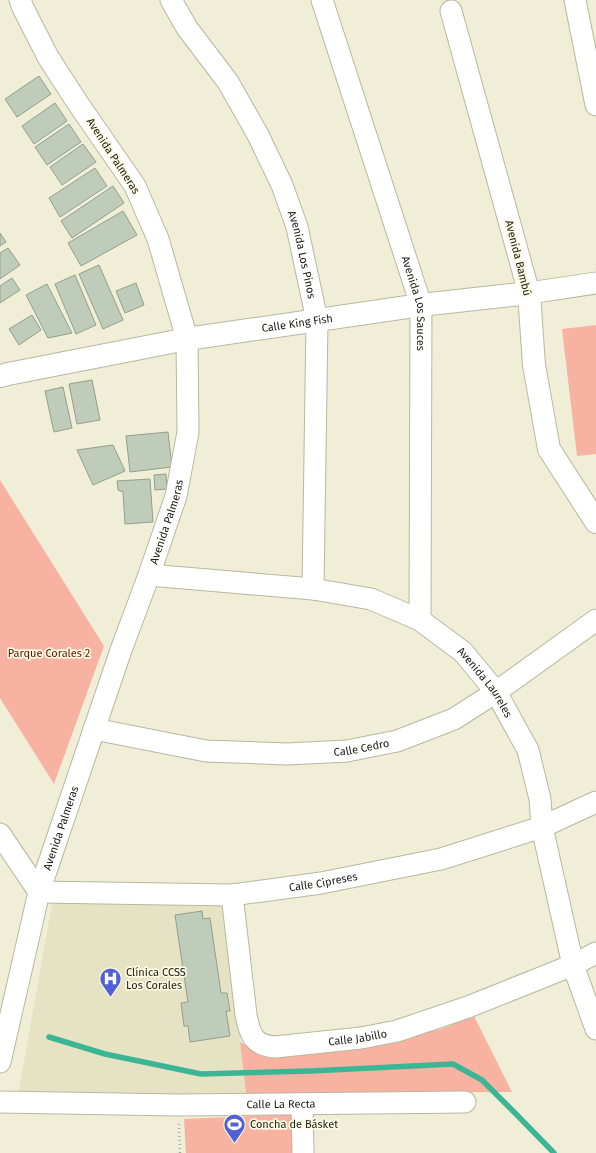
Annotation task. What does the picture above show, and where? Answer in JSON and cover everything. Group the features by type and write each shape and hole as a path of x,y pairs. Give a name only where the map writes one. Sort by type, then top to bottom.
{"street":[{"name":"Avenida Palmeras","path":"0,1062 38,892 121,650 176,496 188,432 187,339 158,239 136,186 77,102 48,57 20,0"},
{"name":"Avenida Los Pinos","path":"171,0 187,28 228,82 258,135 282,185 297,227 317,320 313,589"},
{"name":"Avenida Los Sauces","path":"322,0 421,305 420,620"},
{"path":"575,0 596,105"},
{"name":"Avenida Bambú","path":"451,11 529,293 534,365 550,449 596,522"},
{"name":"Calle King Fish","path":"3,371 187,339 421,305 529,293 596,283"},
{"name":"Avenida Laureles","path":"149,575 313,589 371,600 420,620 463,652 496,692 528,750 540,799 542,827 573,965 596,1029"},
{"name":"Calle Cedro","path":"94,729 206,751 287,754 347,751 396,741 454,719 496,692 596,620"},
{"name":"Calle Cipreses","path":"38,892 232,894 322,883 441,859 542,827 596,802"},
{"path":"0,834 38,892"},
{"name":"Calle Jabillo","path":"232,894 247,1021 252,1036 264,1046 275,1047 362,1038 397,1031 468,1007 573,965 596,953"},
{"name":"Calle La Recta","path":"0,1102 178,1105 465,1102"},
{"path":"302,1104 303,1153"}],"path":[{"path":"178,1105 180,1153"}],"shaded area":[{"name":"Clínica CCSS Los Corales","path":"225,901 246,1093 18,1096 52,903","holes":["202,911 203,919 210,919 221,993 227,993 230,1011 226,1011 230,1036 190,1042 188,1026 184,1026 181,1003 188,1002 175,915"]}],"green space":[{"path":"596,325 596,454 577,456 562,329"},
{"name":"Parque Corales 2","path":"0,480 104,646 54,784 0,698"},
{"path":"474,1016 512,1092 246,1093 240,1042 256,1050 383,1043 441,1029"},
{"path":"295,1114 296,1153 186,1153 184,1119"}],"building":[{"path":"39,76 51,94 17,117 5,99"},
{"path":"55,103 67,121 34,144 22,126"},
{"path":"69,124 81,142 47,165 35,147"},
{"path":"83,144 96,162 62,185 50,167"},
{"path":"95,168 107,186 60,217 49,198"},
{"path":"113,186 124,203 72,238 61,221"},
{"path":"123,211 137,235 81,266 68,243"},
{"path":"0,233 6,242 0,246"},
{"path":"8,248 20,265 0,279 0,253"},
{"path":"99,265 123,320 103,329 79,274"},
{"path":"75,275 96,325 76,334 55,284"},
{"path":"12,278 20,290 0,303 0,286"},
{"path":"136,283 144,305 125,313 116,291"},
{"path":"47,284 72,333 48,338 26,295"},
{"path":"32,315 41,330 19,345 9,329"},
{"path":"92,380 100,420 77,424 69,384"},
{"path":"63,387 72,428 54,432 45,391"},
{"path":"168,432 172,467 130,472 126,436"},
{"path":"113,445 125,471 93,485 77,450"},
{"path":"166,474 167,489 155,490 154,475"},
{"path":"150,479 153,522 125,524 123,492 118,490 117,481"},
{"path":"202,911 203,919 210,918 221,993 227,993 230,1011 226,1011 230,1036 190,1042 188,1026 184,1026 181,1003 188,1002 175,915"}],"waterway":[{"path":"49,1037 105,1054 201,1074 310,1071 453,1064 482,1080 554,1153"}],"place":[{"name":"Clínica CCSS Los Corales","path":"111,998"},
{"name":"Concha de Básket","path":"234,1144"}]}
